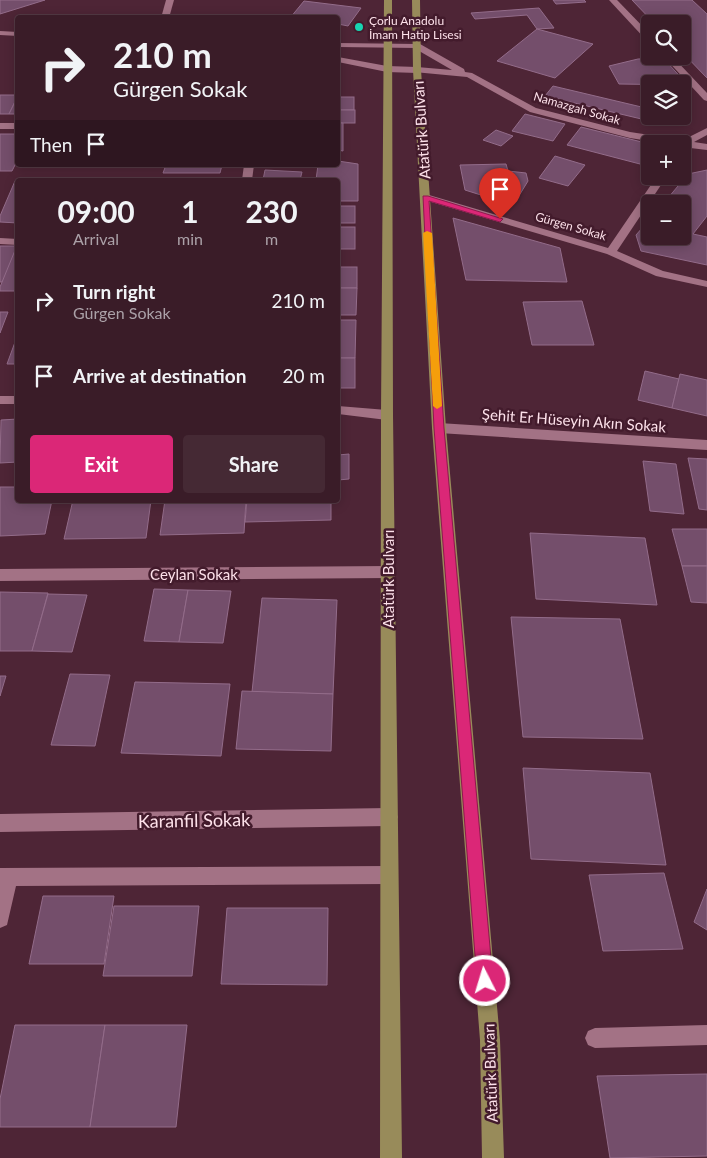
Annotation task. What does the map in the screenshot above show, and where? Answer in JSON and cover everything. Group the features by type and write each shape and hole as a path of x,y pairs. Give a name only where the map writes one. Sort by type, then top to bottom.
{"main road":[{"name":"Atatürk Bulvarı","path":"388,0 387,69 389,110 386,415 391,1158"},
{"name":"Atatürk Bulvarı","path":"416,0 417,70 439,428 490,1040 493,1158"}],"street":[{"path":"166,15 170,0"},
{"path":"613,0 641,30"},
{"path":"0,33 15,34"},
{"path":"340,45 417,46 469,75"},
{"name":"Namazgah Sokak","path":"340,60 387,69 451,72 469,75 532,110 641,138"},
{"path":"676,65 707,98"},
{"path":"0,126 15,126"},
{"path":"691,140 707,131"},
{"name":"Namazgah Sokak","path":"691,145 707,147"},
{"path":"611,252 656,185"},
{"name":"Gürgen Sokak","path":"425,198 611,252 660,274 707,284"},
{"path":"0,241 15,242"},
{"path":"0,400 15,400"},
{"path":"340,410 386,415"},
{"name":"Şehit Er Hüseyin Akın Sokak","path":"439,428 707,444"},
{"name":"Ceylan Sokak","path":"0,575 388,572"},
{"name":"Karanfil Sokak","path":"0,822 389,818"},
{"path":"0,918 5,877 388,874"},
{"path":"595,1038 707,1035"}],"building":[{"path":"0,0 45,0 0,14"},
{"path":"553,0 584,0 586,2 556,4"},
{"path":"632,0 692,0 707,14 707,78 691,61 691,15 646,15"},
{"path":"304,1 361,8 348,26 340,24 340,15 292,15"},
{"path":"539,8 554,28 537,29 527,15 475,19 471,13"},
{"path":"537,29 593,44 555,78 497,61"},
{"path":"641,59 641,65 669,65 679,75 641,75 641,84 619,84 609,66"},
{"path":"553,86 641,107 641,119 545,96"},
{"path":"0,95 15,95 15,101 9,114 0,114"},
{"path":"340,97 354,97 354,110 340,110"},
{"path":"15,102 15,114 9,114"},
{"path":"340,110 355,110 355,123 340,123"},
{"path":"525,114 565,124 553,141 512,131"},
{"path":"340,123 343,123 343,151 340,150"},
{"path":"581,127 641,142 641,163 640,164 567,145"},
{"path":"496,130 513,136 501,146 483,140"},
{"path":"0,134 15,134 15,165 12,171 0,171"},
{"path":"555,156 585,165 568,186 539,178"},
{"path":"340,161 358,164 358,201 340,201 340,178 316,178 318,167 340,167"},
{"path":"506,164 508,171 526,173 528,181 517,199 500,201 465,190 460,165"},
{"path":"165,167 222,167 220,173 163,173"},
{"path":"265,170 302,172 300,178 263,178"},
{"path":"707,170 707,216 693,234 707,237 707,265 641,251 636,235 641,229 641,245 691,245 691,195 670,195 679,185 691,185 691,173"},
{"path":"15,181 15,223 0,222 0,216"},
{"path":"340,206 355,206 355,223 340,223"},
{"path":"453,218 560,248 567,282 466,280"},
{"path":"340,227 355,227 355,249 340,249"},
{"path":"0,246 15,246 15,251 3,282 0,282"},
{"path":"15,250 15,291 0,291"},
{"path":"340,267 357,267 357,288 340,288"},
{"path":"340,288 357,288 356,315 340,315"},
{"path":"582,301 594,345 532,345 523,302"},
{"path":"0,312 8,312 0,333"},
{"path":"340,320 356,320 355,358 340,358"},
{"path":"15,342 15,364 7,364"},
{"path":"340,358 355,358 355,388 340,388"},
{"path":"645,371 679,379 672,408 638,400"},
{"path":"680,374 707,380 707,416 672,408"},
{"path":"15,419 15,462 0,463 1,420"},
{"path":"349,454 349,479 340,480 340,455"},
{"path":"688,458 707,459 707,510 699,509"},
{"path":"643,461 676,464 684,514 650,511"},
{"path":"0,487 15,487 15,503 51,503 45,534 0,536"},
{"path":"72,503 151,503 146,538 64,539"},
{"path":"165,503 246,503 244,533 160,535"},
{"path":"247,503 331,503 331,520 245,522"},
{"path":"672,529 707,529 707,566 682,566"},
{"path":"530,533 645,538 657,605 536,599"},
{"path":"682,566 707,566 707,603 691,602"},
{"path":"154,589 188,590 179,642 144,641"},
{"path":"188,590 231,591 223,643 179,642"},
{"path":"0,592 48,593 32,651 0,651"},
{"path":"48,594 87,595 72,652 32,651"},
{"path":"262,598 337,600 333,694 252,692"},
{"path":"511,617 620,619 643,739 523,737"},
{"path":"70,674 110,675 95,746 51,745"},
{"path":"0,676 6,676 0,696"},
{"path":"135,682 230,684 221,756 121,753"},
{"path":"242,691 333,694 331,751 236,749"},
{"path":"523,768 650,773 666,865 531,859"},
{"path":"664,873 683,949 603,951 589,875"},
{"path":"707,889 707,930 694,922"},
{"path":"43,896 114,896 104,964 29,964"},
{"path":"114,906 199,906 192,976 103,976"},
{"path":"227,908 328,908 327,985 221,984"},
{"path":"15,1025 105,1025 90,1127 0,1127 0,1099"},
{"path":"105,1025 187,1025 176,1127 90,1127"},
{"path":"707,1074 707,1156 610,1158 597,1076"}],"slow traffic":[{"path":"427,233 437,406"}],"place":[{"name":"Çorlu Anadolu İmam Hatip Lisesi","path":"359,27"}],"route":[{"path":"485,981 439,428 425,198 500,219"}]}
